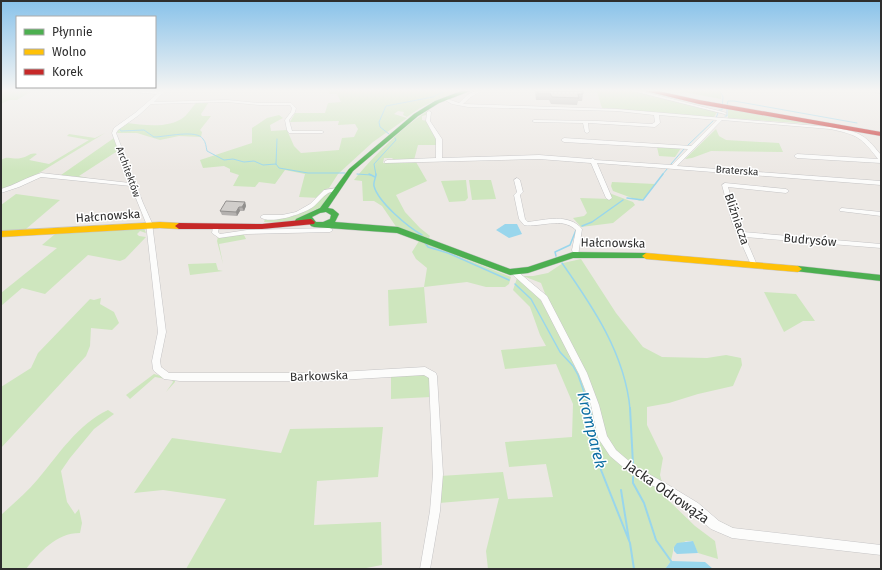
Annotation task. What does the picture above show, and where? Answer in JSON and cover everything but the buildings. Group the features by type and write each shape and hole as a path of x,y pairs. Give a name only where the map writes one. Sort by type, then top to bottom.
{"main road":[{"path":"327,209 336,192 351,170 413,118"},
{"path":"789,118 881,134"},
{"path":"800,118 881,130"},
{"path":"327,209 335,214 330,224 317,225 311,219 313,212 327,209"},
{"name":"Hałcnowska","path":"1,234 149,225 216,227 285,225 311,219"},
{"name":"Hałcnowska","path":"330,224 338,227 385,227 398,230 447,247 499,269 515,273 530,270 576,254 648,256 881,278"}],"street":[{"name":"Architektów","path":"131,118 115,131 133,185 149,225"},
{"path":"289,118 287,120 289,130 291,132 322,132"},
{"path":"429,118 428,121 439,139 438,160"},
{"path":"534,121 653,126 658,123 657,118"},
{"path":"706,118 821,127 854,132 867,140 881,160"},
{"path":"674,166 721,119"},
{"path":"584,122 587,132"},
{"path":"564,140 692,148"},
{"path":"797,156 881,160"},
{"name":"Braterska","path":"387,162 539,157 674,166 881,183"},
{"path":"593,160 609,198"},
{"path":"1,190 17,186 35,176 41,175 133,185"},
{"path":"517,180 520,192 517,195 522,219 526,224 565,221 576,224 579,229 575,250 576,254"},
{"name":"Bliźniacza","path":"754,265 740,234 725,185 786,191"},
{"path":"263,218 287,217 298,214 313,204 326,191 336,192"},
{"path":"842,210 881,214"},
{"name":"Hałcnowska","path":"216,227 215,232 219,236 330,224"},
{"name":"Barkowska","path":"149,225 162,332 156,364 157,370 163,374 180,377 315,378 425,371 434,376 438,474 435,511 425,569"},
{"name":"Budrysów","path":"740,234 881,246"},
{"name":"Jacka Odrowąża","path":"515,273 544,298 583,373 595,405 603,438 613,453 633,470 662,486 694,507 715,525 732,533 881,550"}],"green space":[{"path":"183,118 210,118 200,130 202,132 201,137 179,136 160,140 137,133 116,132 127,123 141,125 164,125 178,121"},
{"path":"267,118 283,118 270,125 271,131 287,130 294,146 301,153 339,150 342,138 354,137 358,129 355,124 338,125 339,121 290,122 292,118 407,118 373,142 338,174 329,188 326,189 319,198 299,197 305,174 285,170 275,184 259,182 255,187 233,186 239,175 230,172 230,169 224,166 203,168 200,160 252,143 252,128"},
{"path":"418,118 422,118 422,120 427,121 436,139 437,145 418,145 414,160 394,160 392,158 384,158 383,163 416,162 427,181 396,195 405,212 430,236 429,238 397,228 382,206 374,201 363,201 362,181 354,180 389,142"},
{"path":"728,118 780,118 825,125"},
{"path":"716,129 719,136 726,140 779,143 783,152 711,151 685,159"},
{"path":"105,133 34,176 1,190 1,160 8,158 21,158 31,154 37,154 29,160 49,164 89,140 67,136 69,134 95,138"},
{"path":"114,138 119,150 79,176 88,178 61,175"},
{"path":"657,147 681,148 675,157 659,156"},
{"path":"466,180 468,198 465,201 449,202 441,181"},
{"path":"469,180 491,180 496,199 472,200"},
{"path":"612,182 655,184 640,201 613,191 611,186"},
{"path":"327,191 333,192 321,207 300,219 282,223 264,222 265,219 286,218 300,214 313,205"},
{"path":"609,193 633,202 635,205 613,223 581,227 573,218 584,216 587,213 580,198 611,199"},
{"path":"16,194 60,200 26,229 39,228 36,230 1,232 1,205"},
{"path":"144,228 146,233 140,231 137,234 139,236 146,237 125,259 120,261 88,255 45,294 22,288 1,306 1,293 57,248 42,245 55,234"},
{"path":"243,233 246,239 219,244 223,264 217,241 218,237"},
{"path":"419,241 511,277 509,284 505,287 486,287 467,282 424,287 427,268 416,259 412,252"},
{"path":"581,259 616,313 643,347 662,357 707,358 726,355 741,358 742,365 733,386 698,394 669,403 647,407 647,425 663,458 660,475 666,498 695,526 715,541 718,559 698,553 692,541 686,541 674,547 671,561 665,569 488,569 486,551 499,498 439,503 440,476 503,472 508,499 553,497 546,464 509,467 505,442 572,437 573,404 556,364 505,369 501,350 546,346 540,335 530,307 513,290 517,278 540,299 563,341 541,283 523,276 548,273 563,263"},
{"path":"216,263 218,270 223,271 190,275 188,264"},
{"path":"424,287 427,323 389,326 388,290"},
{"path":"764,292 796,294 815,321 803,321 784,332"},
{"path":"101,298 100,304 114,312 119,323 112,330 91,328 90,346 86,356 1,448 1,387 31,368 38,353 90,299 94,300"},
{"path":"154,374 175,380 175,382 166,392 173,382 172,380 155,377 130,399 126,395"},
{"path":"420,374 431,378 431,397 391,399 391,376"},
{"path":"108,410 114,414 94,429 61,471 67,502 75,514 79,509 82,523 80,533 63,536 56,540 43,550 26,569 1,569 1,515 34,484 78,431 97,416"},
{"path":"383,427 378,477 317,481 314,525 381,522 382,565 361,569 186,569 226,499 163,490 134,493 172,438 281,453 290,429"}],"water":[{"path":"505,224 517,224 522,234 509,238 496,230"},
{"path":"693,541 698,553 677,554 674,551 674,547 677,543"},
{"path":"671,561 705,562 713,569 665,569"}],"waterway":[{"name":"Kromparek","path":"381,118 379,122 380,127 389,134"},
{"path":"827,118 857,123"},
{"path":"687,146 713,121"},
{"path":"119,128 121,131 144,130 154,137 194,134 203,139 207,151 224,160 233,159 244,162 254,161 263,165 276,164"},
{"name":"Kromparek","path":"376,174 374,164 396,140 395,138"},
{"path":"276,164 277,139"},
{"path":"671,164 684,149"},
{"path":"276,164 279,168 308,173 345,173"},
{"path":"662,175 668,168"},
{"path":"357,174 371,175"},
{"name":"Kromparek","path":"376,174 374,186 381,199 402,220 422,235"},
{"path":"627,198 643,200 663,174"},
{"name":"Kromparek","path":"371,175 375,177"},
{"path":"582,226 592,222 623,200"},
{"path":"556,256 555,252 570,245 576,230"},
{"name":"Kromparek","path":"425,243 428,247 448,253 509,280"},
{"path":"562,263 596,314 606,332 622,369 630,409"},
{"name":"Kromparek","path":"515,284 531,299 560,352 573,366 578,375 590,409"},
{"name":"Kromparek","path":"590,408 601,470 630,543 634,569"},
{"path":"630,408 633,464"},
{"path":"633,477 633,483 644,503 656,540 671,561"},
{"name":"Kromparek","path":"621,490 629,540"}],"traffic: fast":[{"path":"323,209 351,170 413,118"},
{"path":"299,221 312,213 322,210 330,211 335,214 333,220 324,225 314,224 309,218"},
{"path":"327,224 398,230 510,272 528,270 573,255 646,256"},
{"path":"798,269 881,278"}],"traffic: slow":[{"path":"1,234 160,225 179,226"},
{"path":"646,256 798,269"}],"traffic: jam":[{"path":"788,118 881,134"},
{"path":"179,226 262,227 311,222"}]}
